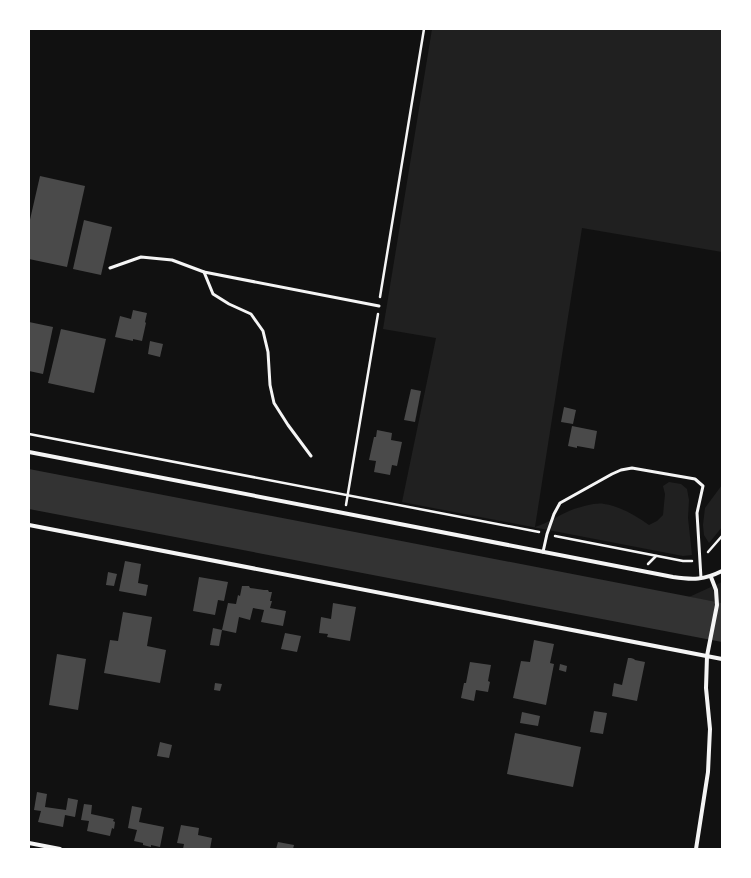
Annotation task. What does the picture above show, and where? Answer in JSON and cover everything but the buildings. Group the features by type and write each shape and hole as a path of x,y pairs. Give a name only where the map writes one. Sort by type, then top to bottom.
{"street":[{"path":"29,452 673,577 701,579 711,577 722,571"},
{"path":"29,525 722,659"},
{"path":"696,849 708,772 710,736 706,688 707,656 717,605 716,590 711,577"},
{"path":"29,843 60,849"}],"lane":[{"path":"110,268 141,257 172,260 204,272 379,306"},
{"path":"204,272 213,294 229,304 251,314 264,331 268,352 270,385 274,403 311,456"},
{"path":"543,552 547,534 554,514 560,503 612,474 621,470 632,468 695,479 703,486 697,513 701,579"}],"path":[{"path":"344,513 424,29"},
{"path":"29,434 656,556"}],"shaded area":[{"path":"432,29 722,29 722,252 582,228 535,527 574,509 597,504 610,505 622,509 649,525 657,521 663,515 665,494 663,486 669,482 681,484 687,489 689,500 688,518 692,555 683,556 402,502 436,338 383,329"},
{"path":"29,469 722,603 722,642 29,509"},
{"path":"722,485 722,527 709,543 704,535 703,525 705,508"},
{"path":"722,582 722,603 689,597"}]}
